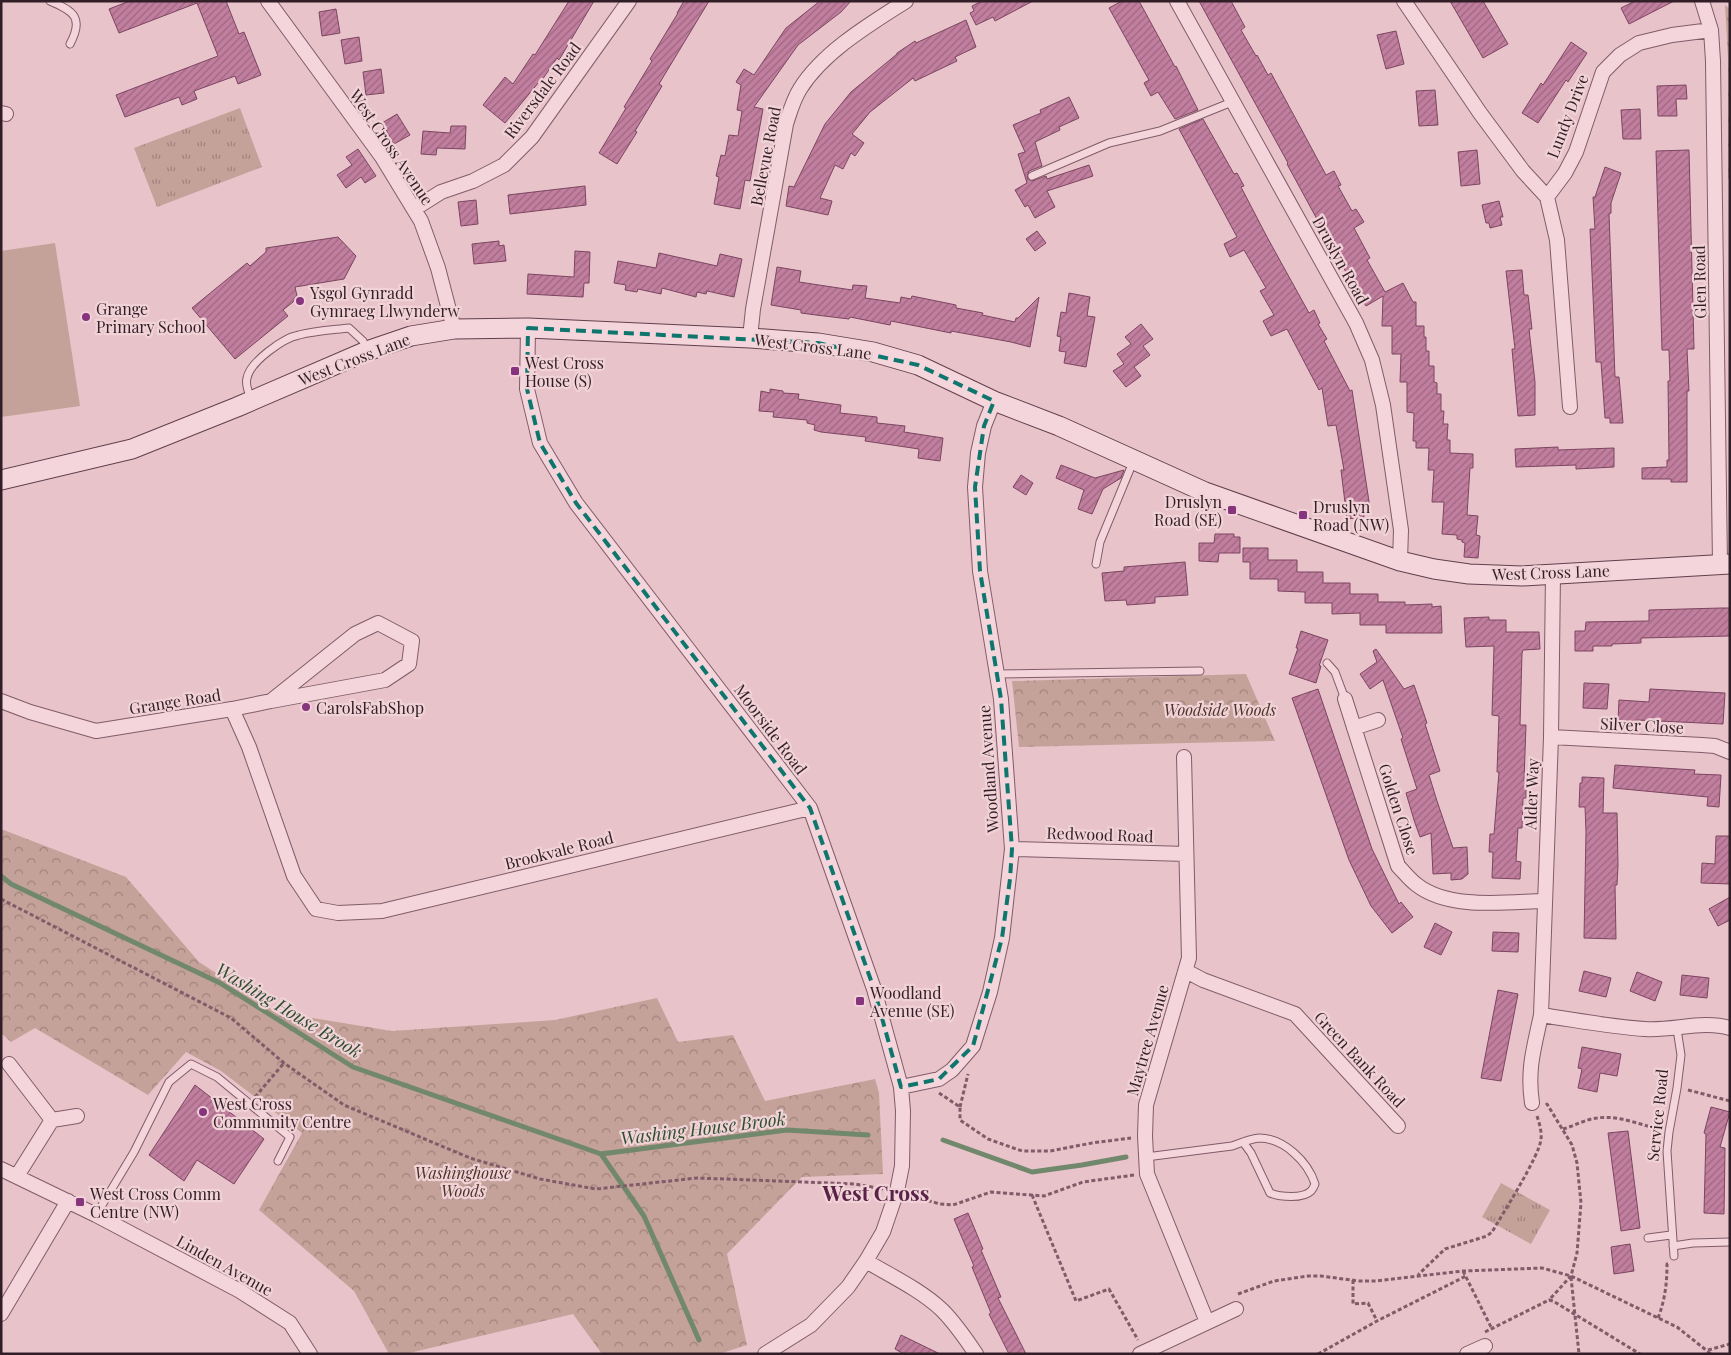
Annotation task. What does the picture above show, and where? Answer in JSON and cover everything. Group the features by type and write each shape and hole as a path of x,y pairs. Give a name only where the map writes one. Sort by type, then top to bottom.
{"street":[{"name":"West Cross Avenue","path":"268,1 382,157 421,220 438,268 454,328"},
{"name":"Riversdale Road","path":"414,210 441,192 473,181 504,165 532,137 629,1"},
{"name":"Bellevue Road","path":"750,338 753,309 786,124 791,106 800,89 826,58 871,23 906,1"},
{"name":"Druslyn Road","path":"1177,1 1356,323 1372,360 1383,405 1401,530 1400,561"},
{"path":"1404,1 1522,171 1547,197 1557,240 1570,407"},
{"name":"Glen Road","path":"1702,1 1711,30 1725,564"},
{"name":"Lundy Drive","path":"1547,197 1565,172 1576,152 1603,72 1620,55 1640,43 1672,35 1711,30"},
{"name":"West Cross Lane","path":"1,480 132,449 367,352 411,336 454,328 528,328 750,338 818,344 873,352 918,365 994,401 1059,426 1205,492 1400,561 1434,569 1469,574 1522,576 1725,564"},
{"name":"Moorside Road","path":"528,328 527,389 540,443 576,503 810,808 874,989 901,1088 904,1144 902,1166 897,1191 883,1232 866,1261 848,1286 811,1325 765,1354"},
{"name":"Woodland Avenue","path":"901,1088 939,1078 952,1070 973,1046 990,992 1002,938 1012,848 1001,699 980,571 975,487 980,444 984,426 994,401"},
{"name":"Alder Way","path":"1533,1107 1529,1084 1529,1069 1541,1015 1551,737 1553,574"},
{"path":"232,709 385,680 409,664 412,642 378,623 355,634 271,701"},
{"name":"Golden Close","path":"1345,699 1398,866 1416,885 1438,897 1470,902 1544,901"},
{"name":"Grange Road","path":"1,701 30,712 96,731 232,709 249,747 294,876 316,909"},
{"path":"1354,728 1378,720"},
{"name":"Silver Close","path":"1551,737 1715,746 1730,752"},
{"name":"Maytree Avenue","path":"1184,757 1189,958 1146,1105 1145,1136 1147,1174 1207,1322"},
{"name":"Brookvale Road","path":"316,909 338,913 382,911 810,808"},
{"name":"Redwood Road","path":"1012,848 1186,854"},
{"name":"Green Bank Road","path":"1186,971 1203,980 1295,1014 1398,1126"},
{"path":"1541,1015 1646,1030 1677,1029 1703,1025 1720,1025 1730,1028"},
{"path":"9,1064 52,1120"},
{"path":"17,1176 52,1120 77,1116"},
{"name":"Linden Avenue","path":"1,1169 96,1215 240,1290 290,1323 310,1354"},
{"path":"1,1314 68,1201"},
{"path":"866,1261 917,1292 942,1310 965,1337 976,1354"},
{"path":"1142,1352 1236,1309"},
{"path":"1468,1354 1485,1346"}],"lane":[{"path":"50,1 69,9 75,19 77,31 70,44"},
{"path":"1032,176 1109,143 1160,131 1232,102"},
{"path":"252,401 246,379 251,368 274,347 297,335 349,328 363,341 367,352"},
{"path":"1096,564 1100,542 1134,459"},
{"path":"1327,663 1335,672 1345,699"},
{"path":"997,674 1200,671"},
{"name":"Service Road","path":"1674,1256 1671,1235 1667,1151 1681,1055 1677,1029"},
{"path":"96,1215 134,1152 169,1082 191,1064 218,1076 290,1137 278,1161"},
{"path":"1146,1157 1232,1146 1243,1142 1259,1138 1273,1140 1290,1150 1304,1162 1315,1184 1311,1191 1305,1195 1289,1197 1270,1193 1251,1153 1243,1142"},
{"path":"1648,1238 1671,1235"},
{"path":"1673,1246 1693,1243 1730,1242"}],"path":[{"path":"1,899 231,1018 284,1063 344,1105 470,1158 540,1179 596,1189 697,1178 855,1184 897,1191 940,1204 953,1205 991,1192 1044,1196 1083,1182 1147,1174"},
{"path":"250,1103 284,1063"},
{"path":"931,1081 933,1090 960,1107 960,1120 988,1139 1022,1151 1050,1151 1145,1136"},
{"path":"1677,1088 1730,1101"},
{"path":"1418,1277 1418,1274 1445,1249 1487,1236 1492,1232 1540,1145 1541,1138 1533,1107 1547,1104 1572,1145 1577,1164 1581,1203 1577,1253 1571,1276 1579,1354"},
{"path":"1564,1130 1595,1118 1607,1117 1669,1132"},
{"path":"1032,1195 1076,1301 1110,1289 1142,1352"},
{"path":"1658,1318 1664,1298 1667,1264 1674,1264 1674,1256"},
{"path":"1236,1309 1231,1296 1274,1281 1290,1278 1321,1276 1376,1281 1463,1271 1542,1268 1571,1276 1677,1327 1711,1354"},
{"path":"1463,1271 1492,1329"},
{"path":"1318,1354 1377,1321 1466,1276"},
{"path":"1485,1346 1480,1335 1549,1300 1571,1276"},
{"path":"1353,1280 1353,1304 1368,1304 1377,1321"},
{"path":"1549,1300 1640,1354"},
{"path":"1707,1351 1730,1344"}],"highlighted area":[{"path":"528,328 818,343 918,365 994,401 984,426 975,487 980,571 1001,699 1012,849 1010,879 1002,938 973,1046 939,1079 901,1087 874,989 810,808 576,503 540,443 527,389"}],"green space":[{"path":"1725,5 1730,9 1730,179 1728,179 1728,59"},
{"path":"240,108 262,167 157,207 134,148"},
{"path":"55,243 80,406 1,417 1,251"},
{"name":"Woodside Woods","path":"1246,674 1275,741 1019,747 1012,681"},
{"name":"Washinghouse Woods","path":"1,829 126,877 199,962 276,1012 392,1031 555,1020 657,998 678,1042 733,1035 765,1101 875,1079 879,1093 883,1174 802,1177 727,1254 747,1345 719,1354 602,1354 573,1314 405,1354 389,1354 354,1291 259,1210 302,1133 221,1071 186,1052 148,1095 35,1028 11,1042 1,1033"},
{"path":"1501,1183 1550,1210 1531,1244 1482,1217"}],"building":[{"path":"130,1 226,1 239,34 244,32 261,75 238,84 235,76 194,91 197,99 182,105 179,97 125,117 116,95 218,56 197,3 119,33 109,9"},
{"path":"569,1 594,1 559,60 557,58 540,83 505,123 483,105 505,77 513,84 533,54 535,55"},
{"path":"684,1 709,1 659,84 662,86 617,164 599,153 626,108 624,107 652,61 650,59"},
{"path":"820,1 851,1 841,12 798,45 754,107 763,109 750,181 745,180 740,209 714,204 719,177 716,176 721,155 725,156 729,135 738,136 742,111 737,110 741,85 736,82 744,69 754,75 786,28"},
{"path":"982,1 1033,1 995,21 993,17 976,25 970,13 974,11 972,6"},
{"path":"1122,1 1139,1 1176,66 1198,110 1175,119 1158,92 1151,96 1144,83 1149,80 1109,8"},
{"path":"1199,1 1231,1 1245,27 1241,30 1268,75 1271,73 1326,175 1334,171 1341,185 1338,186 1352,211 1356,209 1364,222 1354,228 1370,258 1367,260 1385,292 1403,283 1413,302 1416,302 1416,326 1424,326 1426,351 1429,351 1429,366 1434,366 1434,382 1437,383 1437,394 1441,394 1441,411 1444,411 1443,424 1448,424 1447,440 1450,440 1450,453 1473,454 1473,468 1470,468 1467,515 1478,516 1476,535 1480,536 1478,558 1464,557 1465,543 1457,539 1457,535 1442,534 1444,502 1432,502 1434,470 1428,470 1429,448 1416,448 1416,441 1413,441 1414,413 1407,412 1407,382 1400,382 1401,354 1392,354 1392,326 1382,326 1383,296 1366,306"},
{"path":"1450,1 1483,1 1508,44 1483,58"},
{"path":"1635,1 1674,1 1629,24 1621,8"},
{"path":"336,9 340,33 322,36 319,12"},
{"path":"966,20 976,47 955,57 957,61 915,81 913,78 870,112 852,134 864,143 855,156 851,153 843,169 835,165 820,198 832,201 828,215 786,206 789,186 794,187 825,124 851,92 897,53 915,41 916,43"},
{"path":"1396,31 1404,64 1386,69 1377,35"},
{"path":"359,37 362,61 345,64 341,40"},
{"path":"1571,42 1587,53 1568,82 1566,80 1538,123 1522,113"},
{"path":"381,69 384,93 366,95 363,72"},
{"path":"1686,85 1687,99 1676,99 1677,116 1658,116 1657,86"},
{"path":"1435,90 1438,125 1419,126 1416,91"},
{"path":"1069,97 1079,118 1059,127 1060,130 1035,142 1042,166 1029,171 1027,178 1032,181 1046,176 1047,179 1089,165 1093,176 1047,191 1055,207 1035,218 1028,205 1025,207 1015,190 1027,183 1018,154 1025,152 1013,125 1041,113 1040,110"},
{"path":"1640,109 1641,139 1623,139 1621,110"},
{"path":"397,114 410,135 394,144 382,123"},
{"path":"1203,119 1234,174 1237,173 1244,186 1241,187 1309,313 1314,310 1320,323 1318,324 1327,339 1324,341 1350,391 1352,390 1370,508 1363,509 1364,517 1347,519 1341,470 1344,470 1336,425 1328,426 1322,388 1319,390 1287,329 1271,336 1263,321 1274,315 1260,291 1266,288 1244,250 1230,257 1224,244 1237,237 1179,129"},
{"path":"451,126 466,126 465,149 437,148 436,155 421,154 423,131 450,133"},
{"path":"358,149 376,176 365,183 361,177 346,188 337,175 352,165 346,157"},
{"path":"1477,150 1480,184 1461,186 1458,152"},
{"path":"1689,150 1694,349 1687,349 1689,391 1687,391 1687,482 1671,482 1671,479 1642,479 1642,468 1667,467 1667,460 1669,460 1669,350 1662,350 1656,151"},
{"path":"1605,167 1621,173 1611,203 1611,213 1609,214 1615,377 1619,377 1623,423 1610,423 1610,418 1605,418 1601,362 1596,362 1590,229 1595,229 1593,197 1595,197"},
{"path":"585,186 586,205 510,214 508,195"},
{"path":"476,200 478,224 461,226 458,202"},
{"path":"1499,201 1503,217 1500,217 1502,225 1490,228 1489,223 1486,223 1482,205"},
{"path":"1037,231 1046,243 1035,251 1026,239"},
{"path":"338,237 356,256 344,279 295,287 297,296 283,310 288,316 235,359 192,308 247,263 250,266 266,252 266,248"},
{"path":"499,241 499,246 504,245 506,261 474,264 472,244"},
{"path":"575,251 590,252 589,283 584,283 583,297 527,294 528,274 574,277"},
{"path":"659,253 717,266 720,254 742,259 734,297 707,291 706,294 697,292 696,297 662,288 661,294 638,289 637,292 625,290 626,285 614,283 618,261 656,268"},
{"path":"777,267 801,271 799,282 852,290 853,285 867,286 865,298 900,303 901,297 911,299 912,296 956,305 956,308 1015,322 1016,318 1039,297 1030,347 891,321 890,325 850,317 849,319 801,313 801,310 771,305"},
{"path":"1522,270 1524,295 1528,295 1532,329 1529,329 1535,382 1535,415 1518,416 1512,349 1515,349 1506,271"},
{"path":"1069,293 1090,297 1087,316 1095,317 1086,367 1064,363 1066,352 1059,351 1061,337 1057,336 1061,312 1066,313"},
{"path":"1141,324 1153,339 1143,346 1150,355 1134,367 1141,376 1126,387 1113,371 1124,364 1117,354 1131,344 1125,337"},
{"path":"770,389 783,391 783,393 799,394 798,399 841,405 840,413 877,417 877,423 905,426 904,432 943,438 940,461 918,458 919,449 865,441 866,437 821,432 814,430 815,425 807,423 807,420 773,417 774,412 759,411 761,391 770,393"},
{"path":"1558,447 1558,450 1614,448 1614,467 1576,469 1576,465 1516,467 1515,449"},
{"path":"1061,465 1095,478 1124,470 1121,478 1103,489 1092,514 1078,509 1084,490 1056,478"},
{"path":"1021,475 1033,483 1026,495 1013,487"},
{"path":"1215,534 1234,534 1234,537 1240,537 1240,553 1219,553 1218,562 1199,561 1199,543 1214,543"},
{"path":"1243,548 1268,548 1268,560 1297,560 1297,572 1323,572 1323,583 1350,583 1350,594 1378,594 1378,602 1405,602 1405,605 1432,604 1432,607 1441,606 1442,633 1386,633 1386,625 1360,625 1360,613 1332,614 1332,603 1305,603 1305,592 1278,591 1278,579 1250,579 1250,562 1243,562"},
{"path":"1185,562 1188,595 1155,597 1155,603 1127,605 1126,600 1105,601 1102,573 1124,571 1124,567"},
{"path":"1730,608 1730,636 1641,638 1641,643 1593,646 1593,651 1575,651 1575,631 1585,631 1586,622 1649,621 1649,610"},
{"path":"1489,617 1489,620 1506,620 1506,632 1539,632 1540,649 1523,650 1522,653 1520,725 1526,725 1524,781 1526,781 1526,798 1523,798 1522,828 1518,828 1516,861 1521,862 1520,879 1492,878 1493,852 1489,852 1490,834 1494,834 1499,772 1497,772 1499,716 1492,715 1494,646 1466,647 1464,618"},
{"path":"1301,631 1328,640 1319,666 1321,666 1316,683 1289,674 1298,648 1296,648"},
{"path":"1376,649 1404,689 1414,685 1440,771 1429,775 1437,801 1453,848 1467,847 1468,874 1462,879 1451,880 1451,873 1433,874 1431,833 1420,837 1414,820 1406,793 1417,789 1401,739 1403,738 1383,680 1370,689 1360,674 1377,662 1373,651"},
{"path":"1584,683 1609,684 1607,709 1583,708"},
{"path":"1318,689 1372,849 1399,904 1401,902 1413,917 1392,933 1371,906 1349,860 1292,698"},
{"path":"1650,689 1725,693 1723,724 1637,720 1637,722 1618,721 1619,700 1649,702"},
{"path":"1615,765 1695,770 1694,774 1721,775 1719,807 1707,806 1708,797 1613,788"},
{"path":"1582,777 1604,778 1603,813 1617,813 1616,939 1584,938 1586,832 1585,807 1579,807"},
{"path":"1716,836 1730,836 1730,884 1701,883 1702,863 1715,864"},
{"path":"1730,897 1730,920 1718,926 1709,909"},
{"path":"1435,923 1452,932 1441,955 1424,947"},
{"path":"1493,932 1519,933 1518,952 1492,951"},
{"path":"1584,971 1611,978 1606,997 1579,991"},
{"path":"1637,972 1662,982 1655,1001 1630,991"},
{"path":"1682,975 1709,978 1707,998 1680,995"},
{"path":"1498,990 1518,994 1501,1081 1481,1078"},
{"path":"1582,1047 1621,1054 1617,1076 1600,1073 1597,1092 1578,1088 1582,1069 1578,1068"},
{"name":"West Cross Community Centre","path":"195,1085 264,1139 234,1184 197,1160 184,1181 149,1155"},
{"path":"1711,1107 1730,1112 1720,1147 1725,1148 1724,1214 1704,1213 1706,1134 1704,1133"},
{"path":"1628,1131 1640,1228 1621,1231 1608,1133"},
{"path":"968,1213 1001,1297 998,1298 1026,1354 1009,1354 989,1314 991,1313 972,1267 974,1266 954,1219"},
{"path":"1630,1244 1634,1271 1614,1274 1611,1247"},
{"path":"901,1335 940,1354 904,1354 895,1349"}],"waterway":[{"name":"Washing House Brook","path":"1,876 11,884 220,983 353,1067 601,1154 787,1130 868,1135"},
{"name":"Washing House Brook","path":"943,1140 1032,1172 1126,1157"},
{"name":"Washing House Brook","path":"601,1154 644,1216 699,1340"}],"place":[{"name":"Ysgol Gynradd Gymraeg Llwynderw","path":"300,301"},
{"name":"Grange Primary School","path":"86,317"},
{"name":"West Cross House (S)","path":"515,371"},
{"name":"Druslyn Road (SE)","path":"1232,510"},
{"name":"Druslyn Road (NW)","path":"1303,515"},
{"name":"CarolsFabShop","path":"306,707"},
{"name":"Woodland Avenue (SE)","path":"860,1001"},
{"name":"West Cross Community Centre","path":"203,1112"},
{"name":"West Cross Comm Centre (NW)","path":"80,1202"}],"district":[{"name":"West Cross","path":"876,1192"}]}
